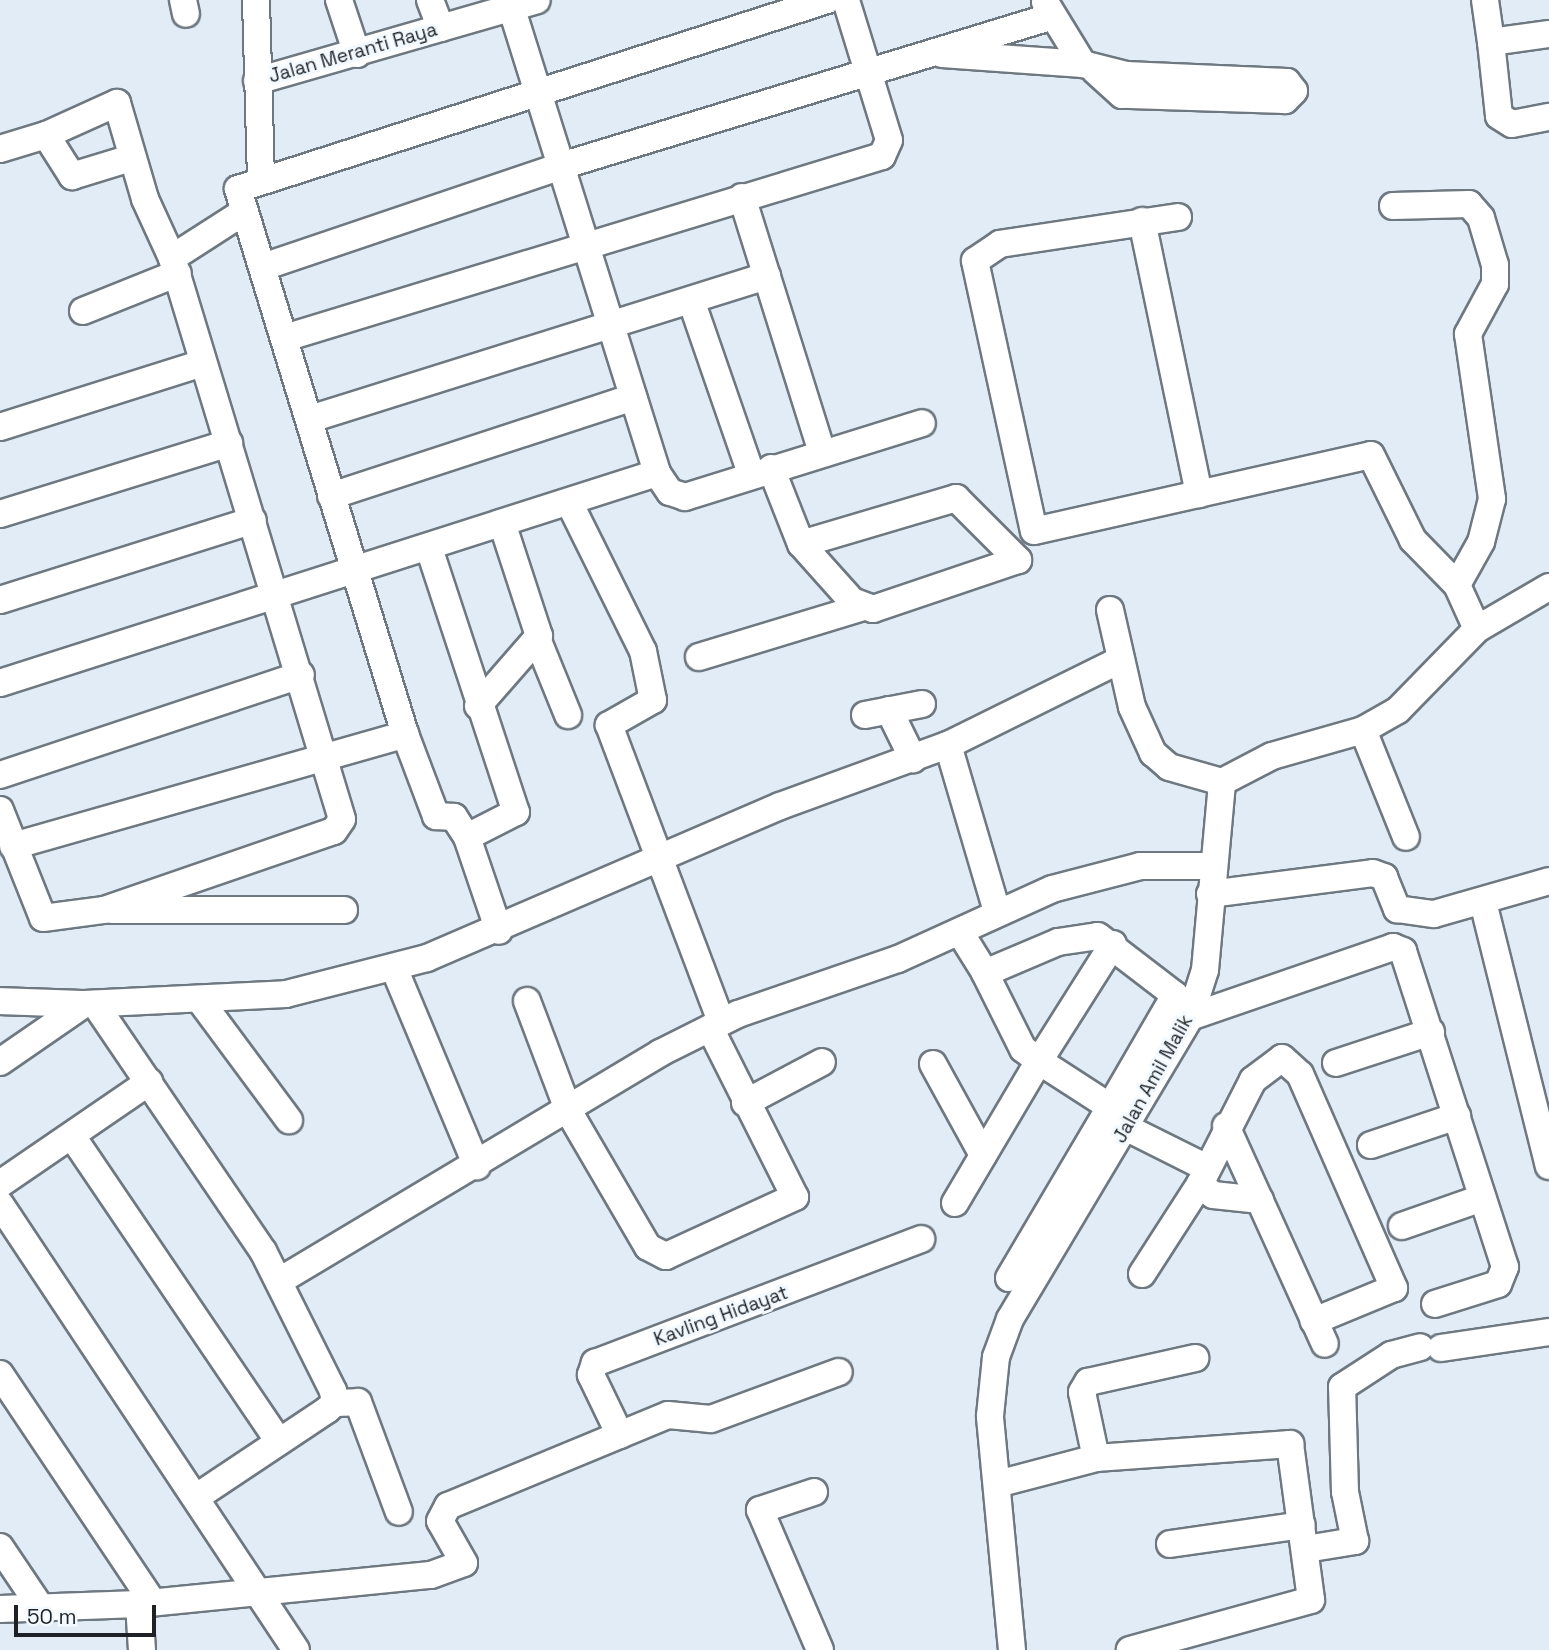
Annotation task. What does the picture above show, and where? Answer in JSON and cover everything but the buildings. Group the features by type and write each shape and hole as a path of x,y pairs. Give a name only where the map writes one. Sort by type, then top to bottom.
{"street":[{"path":"256,0 257,80"},
{"path":"339,0 357,54"},
{"path":"430,0 440,28"},
{"name":"Jalan Meranti Raya","path":"261,179 257,80 357,54 510,4 537,0"},
{"path":"499,931 467,837 454,817 436,816 405,734 353,573 288,337 242,213 239,187 537,90 827,0"},
{"path":"288,337 882,156 889,140 846,0"},
{"path":"1485,0 1499,116 1512,124 1549,117"},
{"path":"510,4 657,472 670,492 685,497 761,471 922,423"},
{"path":"263,267 561,166 936,53 1047,9 1089,67 1122,94 1285,100 1294,91 1287,82 1089,67 936,53"},
{"path":"1491,42 1549,34"},
{"path":"0,149 46,135 117,103 131,158 175,265 343,811 334,831 104,910 43,918 0,810"},
{"path":"46,135 70,176 131,158"},
{"path":"742,197 822,452"},
{"path":"1393,206 1468,204 1481,218 1495,265 1495,284 1468,334 1490,519 1457,585"},
{"path":"83,311 175,265 242,213"},
{"path":"1178,217 1000,244 975,261 973,274 1034,531 1371,455 1413,540 1457,585 1477,629"},
{"path":"1142,221 1199,494"},
{"path":"310,419 767,276"},
{"path":"691,300 761,471 801,544 860,608"},
{"path":"0,427 203,363"},
{"path":"331,496 634,397"},
{"path":"0,514 229,443"},
{"path":"0,683 277,599 657,472"},
{"path":"699,657 1018,560 956,498 801,544"},
{"path":"527,1001 569,1112 648,1247 666,1256 795,1197 745,1103 609,725 664,693 629,613 569,502"},
{"path":"0,600 253,520"},
{"path":"502,523 538,641 568,715"},
{"path":"429,548 478,706 516,812 467,837"},
{"path":"1110,610 1132,707 1160,763 1222,782 1272,757 1363,730 1418,693 1477,629 1549,587"},
{"path":"478,706 538,641"},
{"path":"0,1001 89,1004 286,994 394,968 499,931 657,859 948,745 1120,660"},
{"path":"0,775 301,675"},
{"path":"913,759 877,713 922,704"},
{"path":"1363,730 1406,837"},
{"path":"13,846 405,734"},
{"path":"948,745 997,912"},
{"name":"Jalan Amil Malik","path":"1012,1650 1001,1483 990,1416 1000,1340 1190,1017 1205,970 1212,866 1222,782"},
{"path":"281,1280 715,1025 898,959 997,912 1140,866 1212,866"},
{"path":"1210,894 1373,873 1384,877 1397,909 1414,915 1483,902 1549,881"},
{"path":"1483,902 1545,1128 1549,1166"},
{"path":"104,910 158,915 344,910"},
{"path":"985,974 1080,936 1113,943 1175,995 1190,1017 1398,948 1408,957 1506,1277 1435,1304"},
{"path":"967,942 1024,1049 1110,1107"},
{"path":"955,1203 1113,943"},
{"path":"394,968 477,1166"},
{"path":"1009,1278 1175,995"},
{"path":"199,999 289,1120"},
{"path":"0,1062 89,1004"},
{"path":"89,1004 149,1082 281,1280 328,1372 335,1403"},
{"path":"1336,1063 1431,1032"},
{"path":"1142,1274 1203,1176 1226,1126 1262,1068 1282,1058 1292,1062 1394,1288 1319,1333 1226,1126"},
{"path":"745,1103 822,1062"},
{"path":"933,1064 983,1155"},
{"path":"0,1184 149,1082"},
{"path":"1371,1145 1457,1116"},
{"path":"1127,1128 1203,1176 1213,1195 1260,1200"},
{"path":"72,1136 279,1442"},
{"path":"1402,1226 1482,1198"},
{"path":"0,1204 262,1592 296,1650"},
{"name":"Kavling Hidayat","path":"620,1434 591,1375 594,1363 921,1239"},
{"path":"1170,1545 1304,1537 1355,1541 1345,1492 1342,1387 1391,1355 1549,1332"},
{"path":"1096,1458 1082,1392 1088,1382 1195,1358"},
{"path":"0,1609 146,1602 431,1575 459,1567 465,1556 440,1521 441,1511 668,1415 711,1419 839,1372"},
{"path":"0,1374 146,1602 142,1650"},
{"path":"198,1496 335,1403 358,1402 399,1512"},
{"path":"1001,1483 1096,1458 1287,1441 1312,1595 1306,1604 1195,1640 1130,1650"},
{"path":"814,1492 760,1510 820,1650"},
{"path":"0,1547 41,1608"}]}
